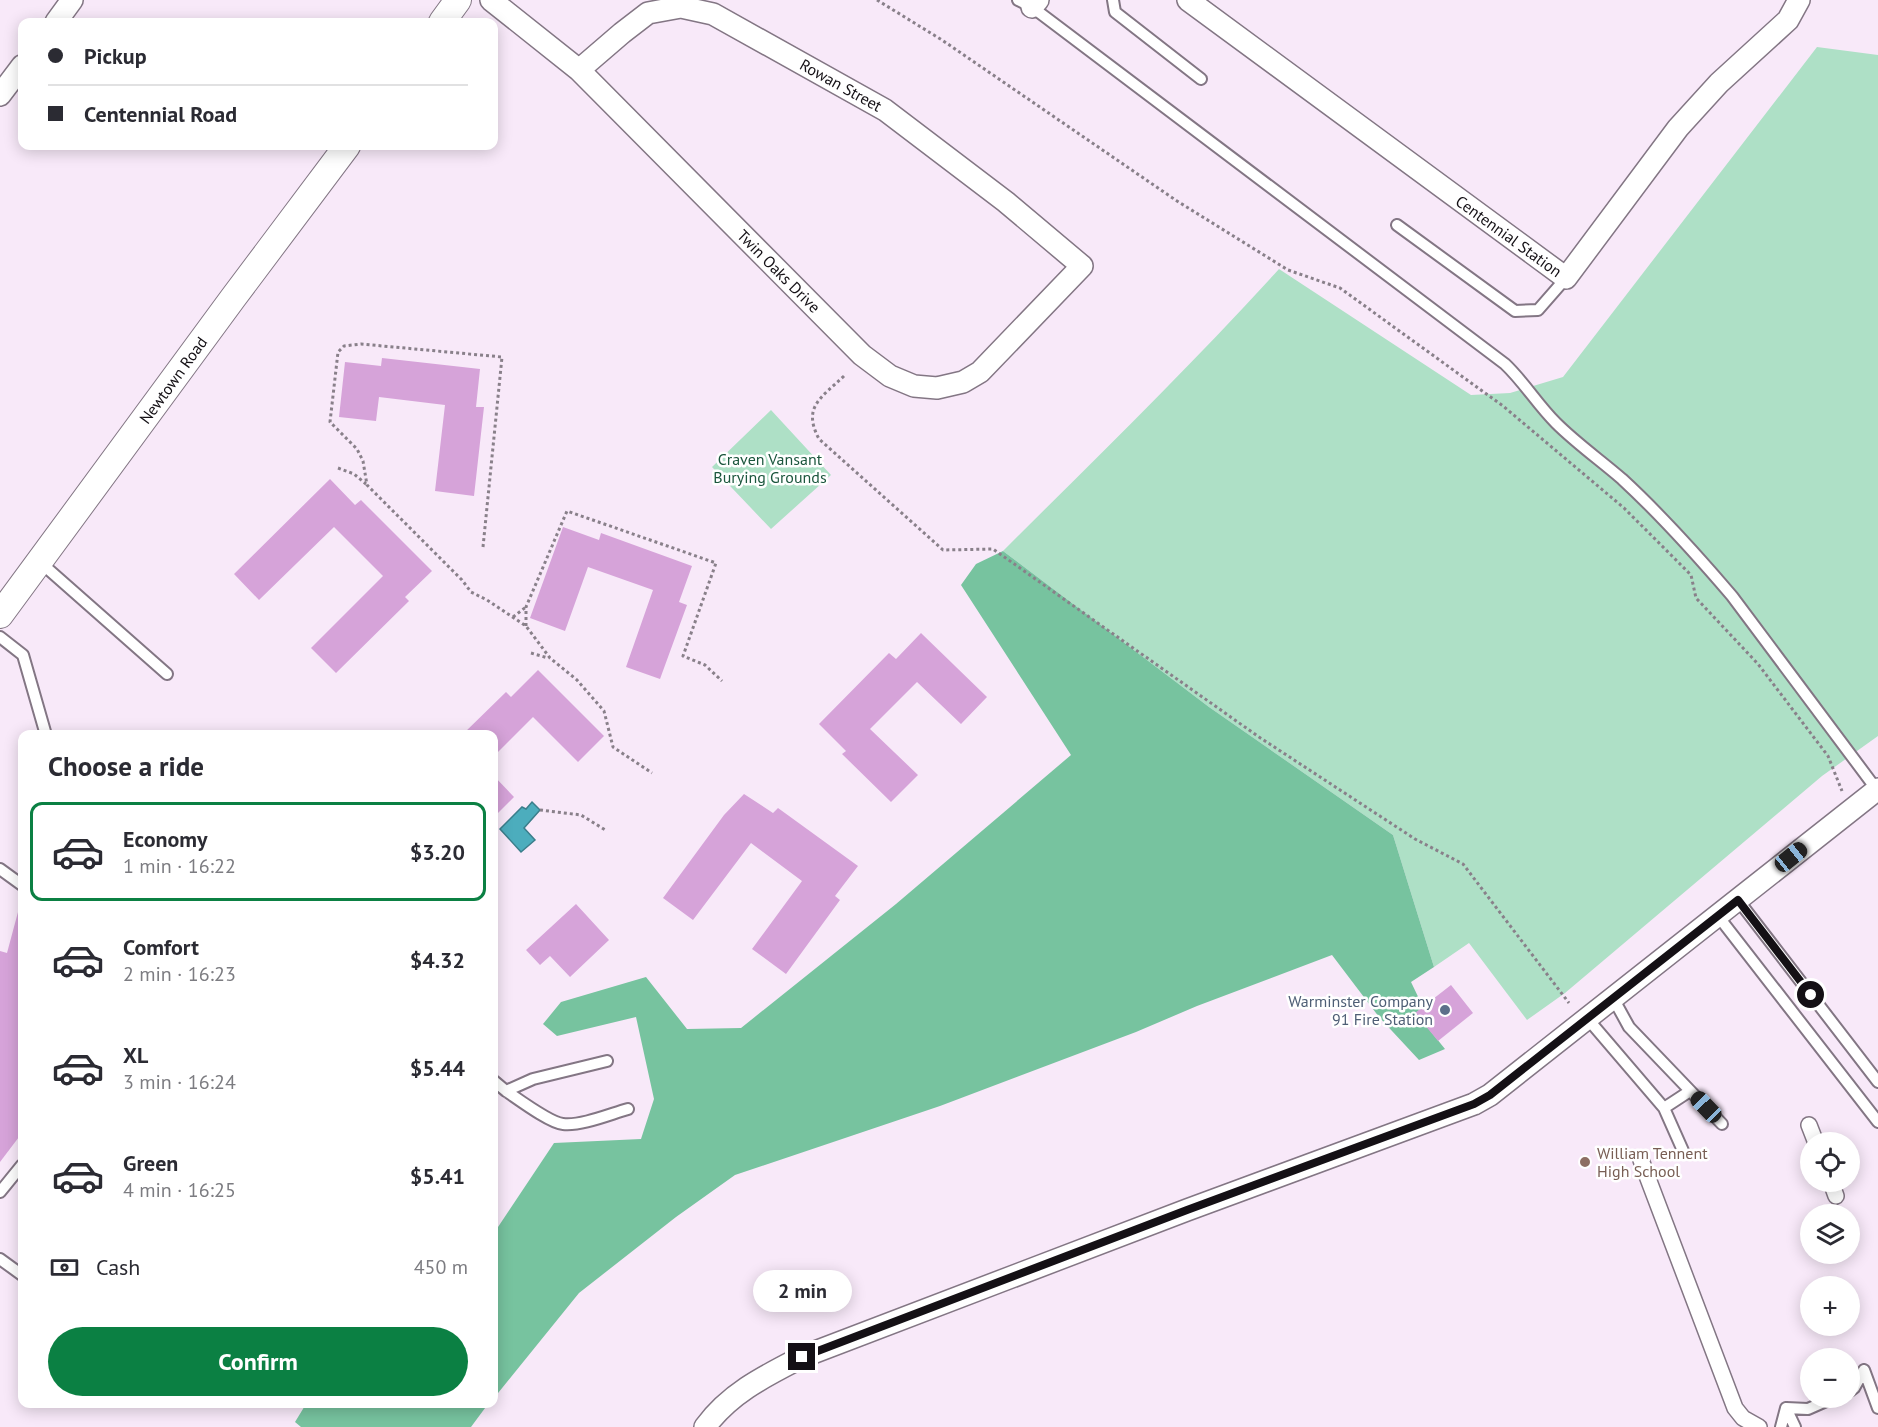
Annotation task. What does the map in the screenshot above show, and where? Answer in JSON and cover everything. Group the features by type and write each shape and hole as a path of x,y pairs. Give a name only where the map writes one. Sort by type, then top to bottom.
{"street":[{"path":"59,18 72,0"},
{"path":"445,18 458,0"},
{"name":"Twin Oaks Drive","path":"491,0 579,70 862,355 890,376 914,386 937,388 963,382 980,372 1082,266"},
{"name":"Centennial Station","path":"1188,0 1566,278 1678,128 1719,83 1788,20 1799,0"},
{"name":"Rowan Street","path":"579,70 648,13 681,7 713,14 885,110 1006,202 1082,266"},
{"path":"0,95 18,71"},
{"name":"Newtown Road","path":"0,615 344,150"},
{"path":"705,1427 715,1414 742,1391 802,1357 1187,1210 1474,1104 1490,1095 1877,790"},
{"path":"1809,1125 1812,1132"},
{"path":"1641,1160 1735,1408 1743,1418 1759,1427"}],"lane":[{"path":"1113,0 1115,12 1201,79"},
{"path":"1029,2 1505,363 1556,423 1622,479 1706,565 1732,596 1877,790"},
{"path":"1397,225 1515,311 1538,310 1566,278"},
{"path":"40,562 167,674"},
{"path":"0,637 23,655 45,730"},
{"path":"0,868 18,882"},
{"path":"1738,900 1878,1082"},
{"path":"1718,916 1878,1122"},
{"path":"1613,998 1629,1027 1722,1124"},
{"path":"1587,1018 1664,1108 1684,1153"},
{"path":"506,1091 532,1080 607,1062"},
{"path":"498,1084 554,1121 563,1124 578,1123 628,1109"},
{"path":"1664,1108 1690,1091"},
{"path":"0,1192 18,1170"},
{"path":"0,1259 18,1272"},
{"path":"1860,1377 1864,1370 1878,1408"},
{"path":"1786,1408 1810,1408"},
{"path":"1780,1427 1786,1408"},
{"path":"1786,1408 1795,1427"}],"path":[{"path":"877,0 942,40 1177,201 1288,270 1340,288 1503,406 1624,508 1691,575 1696,598 1758,664 1828,756 1842,791"},
{"path":"367,485 363,461 357,449 330,422 338,352 344,346 361,344 502,357 483,547"},
{"path":"844,376 817,402 811,414 813,428 819,439 943,550 993,549 1259,737 1415,839 1463,864 1569,1003"},
{"path":"338,468 354,474 367,485 462,580 471,592 526,626 550,658 577,680 604,711 613,747 652,773"},
{"path":"526,626 526,608 567,511 716,563 683,656 705,665 722,681"},
{"path":"512,617 526,608"},
{"path":"531,653 550,658"},
{"path":"540,810 581,815 608,831"}],"green space":[{"path":"1817,47 1878,55 1878,736 1822,776 1565,993 1527,1020 1469,943 1434,967 1393,835 1209,707 1003,551 1177,377 1279,269 1471,395 1510,393 1563,377"},
{"name":"Craven Vansant Burying Grounds","path":"771,410 831,475 771,529 712,467"},
{"path":"1003,551 1209,707 1393,835 1434,967 1411,982 1423,1007 1416,1013 1445,1049 1419,1060 1379,1017 1332,955 940,1106 735,1175 676,1217 579,1293 498,1393 498,1227 554,1143 641,1139 654,1099 636,1017 557,1036 543,1024 561,1002 646,977 687,1029 741,1028 896,904 1071,755 961,585 976,564"},
{"path":"304,1408 485,1408 471,1427 301,1427 295,1422"}],"water":[{"path":"532,802 540,810 524,828 535,840 521,852 500,829 522,807 526,809"}],"building":[{"path":"382,358 480,369 476,407 484,407 474,496 435,491 445,405 379,397 376,421 339,417 345,362 381,366"},
{"path":"330,479 355,505 361,500 432,571 405,597 409,601 336,673 311,648 383,576 334,527 259,600 234,574"},
{"path":"563,527 599,540 601,533 692,566 679,602 687,605 660,679 626,667 653,590 588,567 565,631 530,618"},
{"path":"921,633 987,697 961,724 917,682 870,729 918,775 891,802 842,754 846,751 819,724 889,653 896,659"},
{"path":"538,670 604,736 578,762 533,717 498,752 498,730 467,730 506,692 511,697"},
{"path":"498,780 514,797 498,813"},
{"path":"744,794 773,813 778,808 858,866 835,896 840,900 786,974 752,949 802,881 751,843 693,920 663,898 724,815"},
{"path":"576,904 609,940 570,977 550,956 540,965 526,950"},
{"path":"18,912 18,1138 0,1162 0,951 7,953"},
{"name":"Warminster Company 91 Fire Station","path":"1451,985 1473,1013 1438,1041 1415,1013"}],"place":[{"name":"Warminster Company 91 Fire Station","path":"1445,1010"},
{"name":"William Tennent High School","path":"1585,1162"}],"route":[{"path":"802,1357 1187,1210 1474,1104 1490,1095 1738,900 1811,995"}]}
